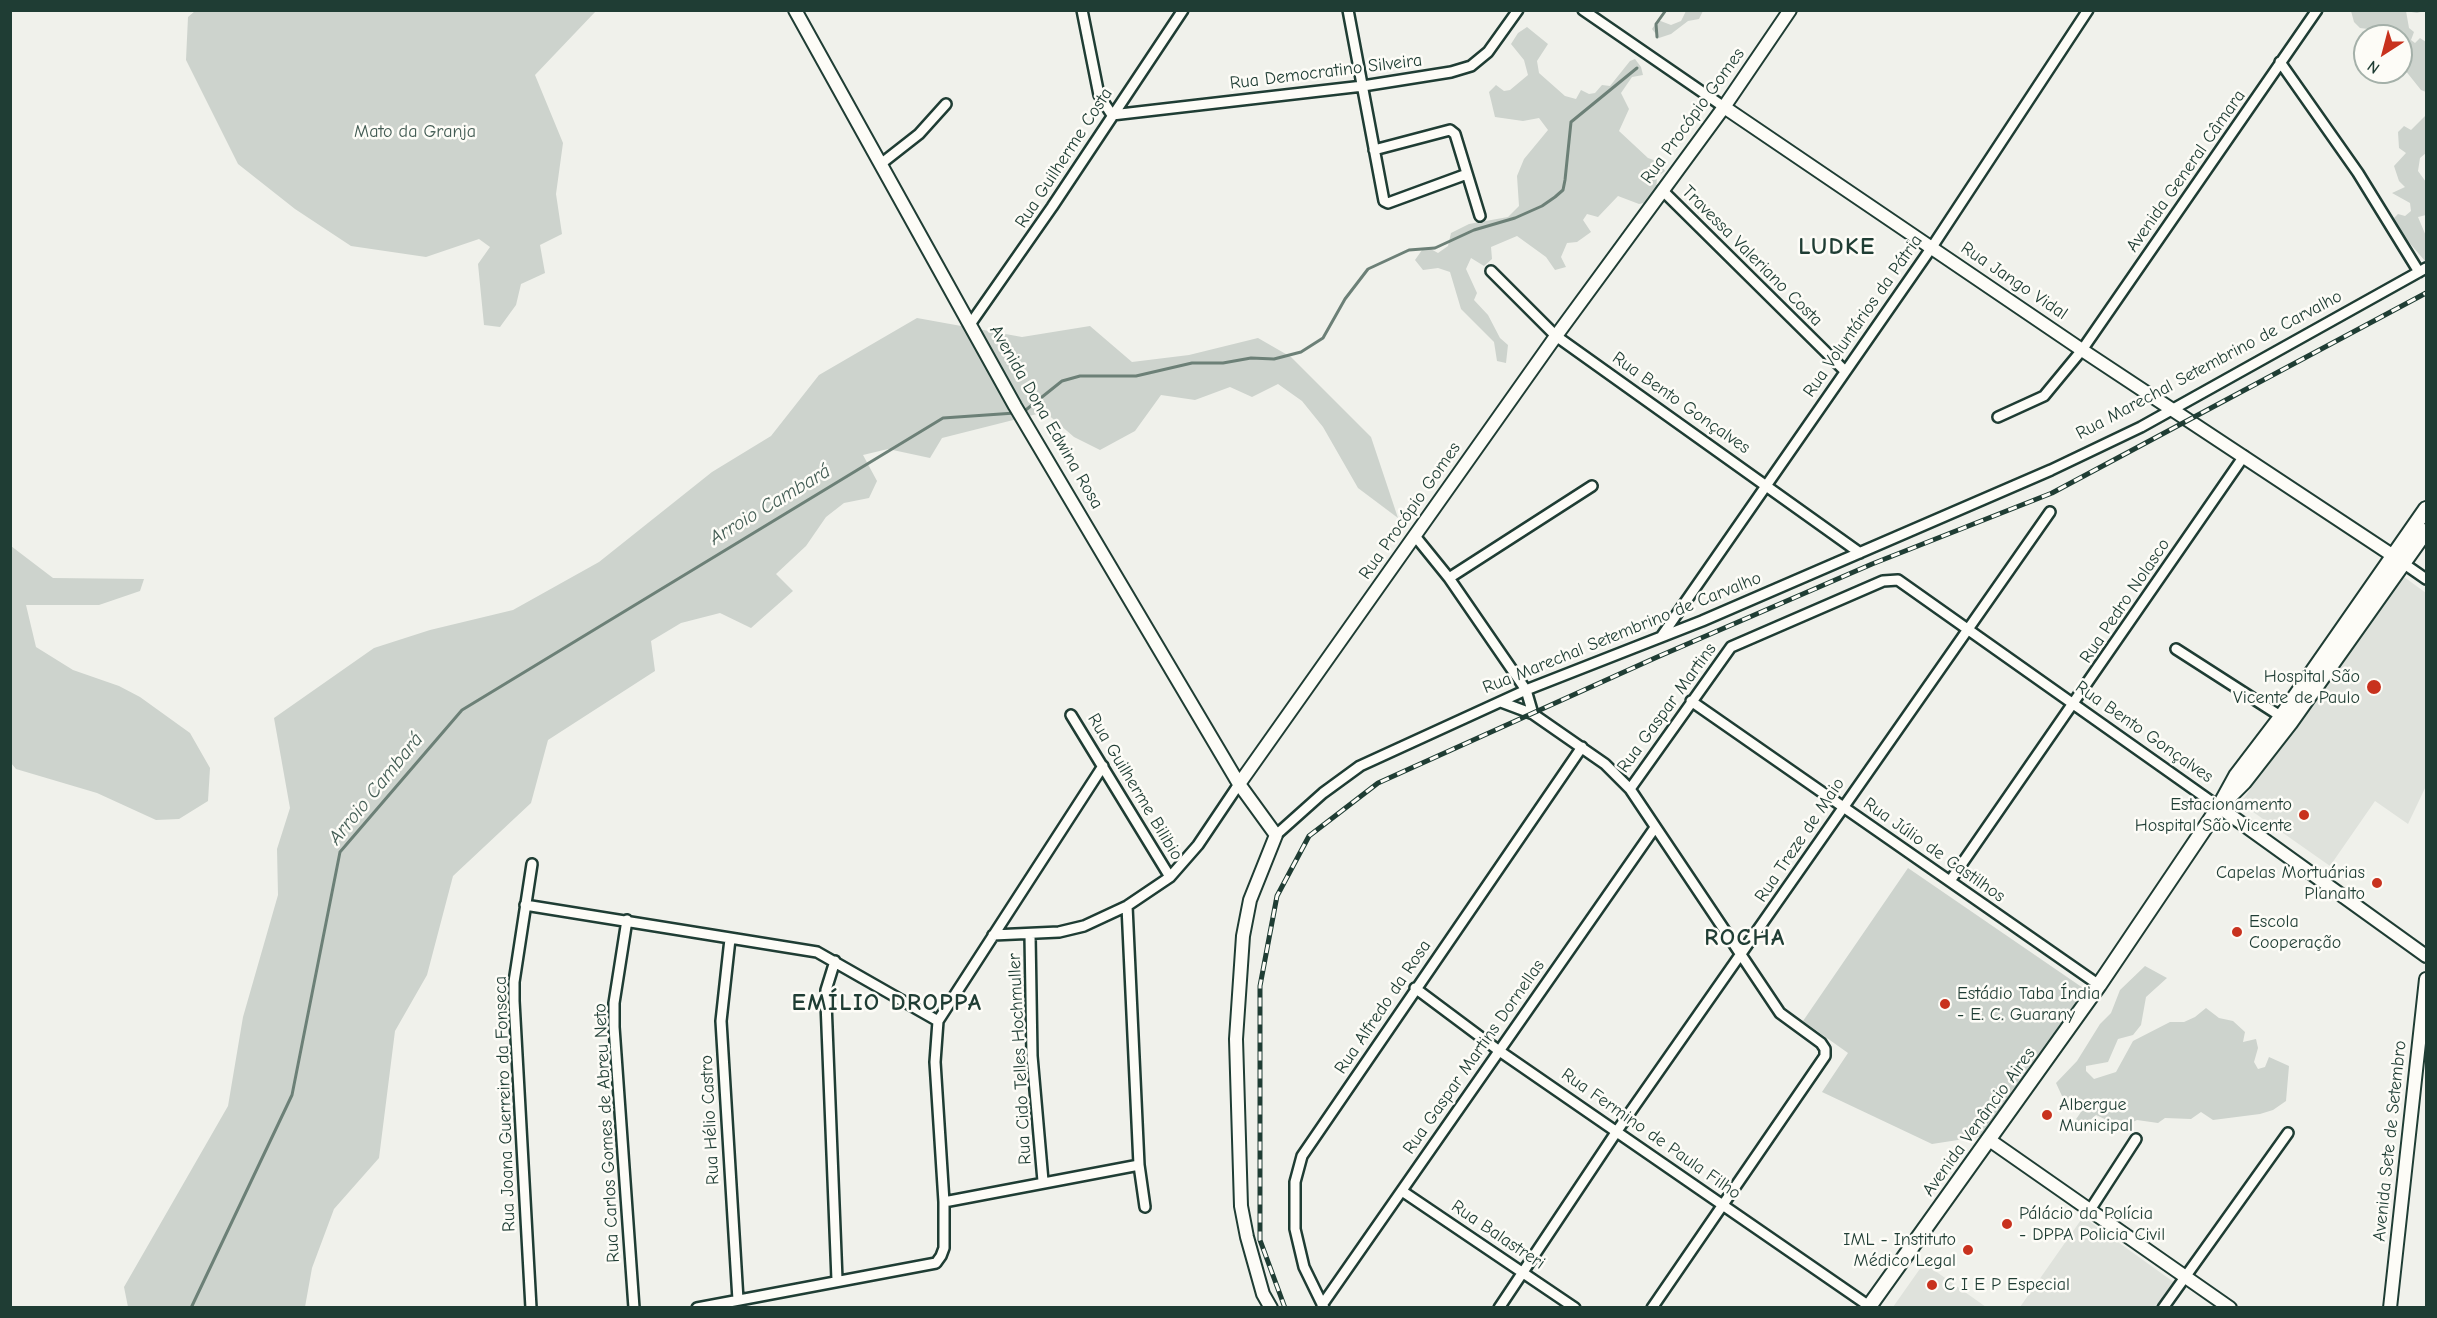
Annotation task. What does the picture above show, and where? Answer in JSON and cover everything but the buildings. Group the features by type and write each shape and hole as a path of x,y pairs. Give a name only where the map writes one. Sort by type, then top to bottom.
{"main road":[{"name":"Avenida Venâncio Aires","path":"1869,1307 2098,985 2219,807 2244,782 2398,559 2427,509"},
{"name":"Avenida Venâncio Aires","path":"2398,559 2427,531"}],"street":[{"name":"Avenida Dona Edwina Rosa","path":"795,10 971,323 1015,406 1239,784 1276,835"},
{"path":"1082,10 1099,95 1112,115"},
{"name":"Rua Guilherme Costa","path":"971,323 1052,207 1183,10"},
{"path":"1348,10 1384,201 1388,203 1467,174"},
{"name":"Rua Democratino Silveira","path":"1112,115 1363,86 1471,66 1488,52 1518,10"},
{"name":"Rua Jango Vidal","path":"1583,10 2082,350 2427,579"},
{"name":"Rua Procópio Gomes","path":"993,935 1030,935 1059,932 1084,926 1127,906 1170,877 1198,844 1556,336 1724,106 1790,10"},
{"name":"Rua Voluntários da Pátria","path":"1661,637 1844,370 1932,248 2088,10"},
{"name":"Avenida General Câmara","path":"1998,417 2044,396 2082,350 2317,10"},
{"path":"2280,62 2423,270"},
{"path":"882,163 919,134 946,104"},
{"path":"1374,150 1450,130 1455,134 1480,216"},
{"name":"Travessa Valeriano Costa","path":"1662,190 1844,370"},
{"name":"Rua Marechal Setembrino de Carvalho","path":"1271,1308 1263,1294 1241,1206 1236,1039 1243,936 1250,900 1276,835 1323,793 1360,766 1526,690 1661,637 2051,470 2141,427 2423,270"},
{"name":"Rua Bento Gonçalves","path":"1491,271 1556,336 1860,553"},
{"name":"Rua Pedro Nolasco","path":"1950,881 2244,456"},
{"path":"1449,578 1592,486"},
{"name":"Rua Treze de Maio","path":"1498,1308 1617,1131 2050,512"},
{"path":"1415,536 1449,578 1526,690 1533,714"},
{"name":"Rua Bento Gonçalves","path":"1898,580 2427,956"},
{"name":"Rua Gaspar Martins","path":"1630,789 1731,647 1883,581 1898,580"},
{"path":"2176,649 2285,720"},
{"name":"Rua Júlio de Castilhos","path":"1691,701 2098,985"},
{"path":"1501,702 1533,714 1582,747 1605,764 1630,789 1654,829 1742,954 1780,1013 1821,1043 1825,1049 1824,1056 1652,1308"},
{"name":"Rua Guilherme Bilibio","path":"1071,715 1170,877"},
{"name":"Rua Alfredo da Rosa","path":"1323,1306 1304,1267 1295,1229 1295,1182 1302,1156 1582,747"},
{"path":"697,1308 936,1263 944,1248 944,1202 935,1062 938,1021 1103,765"},
{"name":"Rua Gaspar Martins Dornellas","path":"1323,1306 1498,1050 1654,829"},
{"name":"Rua Joana Guerreiro da Fonseca","path":"531,1308 514,982 532,864"},
{"path":"525,905 627,920 730,939 800,948 835,961 938,1021"},
{"path":"1127,906 1144,1207"},
{"name":"Rua Carlos Gomes de Abreu Neto","path":"627,920 614,1003 614,1028 634,1308"},
{"name":"Rua Cido Telles Hochmuller","path":"1030,935 1032,1056 1043,1181"},
{"name":"Rua Hélio Castro","path":"730,939 721,1020 738,1300"},
{"path":"835,961 826,990 826,1002 837,1280"},
{"name":"Avenida Sete de Setembro","path":"2390,1308 2427,979"},
{"name":"Rua Fermino de Paula Filho","path":"1415,988 1498,1050 1724,1204 1869,1307"},
{"path":"2163,1308 2288,1132"},
{"path":"1988,1139 2230,1308"},
{"path":"2090,1210 2136,1139"},
{"path":"944,1202 1043,1181 1140,1165"},
{"name":"Rua Balastreri","path":"1402,1191 1575,1308"}],"shaded area":[{"name":"Hospital São Vicente de Paulo","path":"2400,574 2426,593 2426,786 2408,824 2375,801 2330,866 2246,807 2242,801"},
{"path":"2083,1217 2175,1283 2158,1307 2020,1307"},
{"name":"C I E P Especial","path":"1924,1263 1986,1307 1893,1307"}],"green space":[{"name":"Mato da Granja","path":"195,11 596,11 535,75 563,143 556,194 562,234 540,245 545,273 521,284 516,305 500,327 484,325 478,264 490,247 479,239 426,257 351,246 295,209 238,164 186,60 188,17"},
{"path":"1686,11 1703,11 1699,19 1688,21 1671,34 1659,38 1652,29 1658,20 1671,25 1681,21"},
{"path":"2351,11 2406,11 2408,24 2356,24"},
{"path":"1527,27 1548,44 1537,61 1539,73 1565,96 1576,99 1581,90 1589,94 1595,93 1602,85 1610,86 1630,61 1635,59 1643,75 1632,77 1621,93 1629,109 1619,131 1648,158 1659,162 1665,171 1657,177 1656,192 1648,202 1639,204 1618,196 1598,217 1587,214 1583,220 1591,232 1577,242 1567,243 1561,257 1566,267 1555,270 1546,257 1517,236 1491,247 1492,259 1484,266 1471,258 1466,269 1477,293 1474,300 1488,315 1500,338 1508,345 1506,363 1497,361 1494,342 1461,309 1450,272 1438,268 1423,270 1415,260 1422,250 1429,248 1438,253 1448,246 1451,233 1469,224 1508,217 1519,206 1517,176 1524,159 1548,130 1539,118 1523,121 1495,117 1489,92 1496,85 1504,91 1510,90 1528,75 1524,60 1511,44 1518,33"},
{"path":"2420,38 2426,42 2426,92 2421,90 2413,80 2413,42 2415,43"},
{"path":"2426,115 2426,153 2420,158 2418,171 2426,182 2426,215 2418,217 2426,236 2425,261 2401,233 2393,219 2398,214 2405,216 2411,211 2410,203 2392,193 2405,187 2399,181 2394,166 2406,153 2399,148 2398,132 2404,126 2411,130"},
{"path":"917,318 1022,337 1090,326 1132,362 1189,355 1258,338 1291,357 1371,437 1398,518 1358,488 1323,427 1302,401 1278,384 1252,397 1230,387 1195,400 1161,395 1135,431 1100,450 1074,437 1045,412 942,438 930,458 888,449 863,455 877,481 869,498 844,503 826,517 806,546 776,574 793,591 751,628 720,613 681,623 651,641 655,671 548,740 531,803 453,876 427,975 395,1031 379,1158 334,1209 312,1268 305,1307 128,1307 124,1287 228,1106 243,1017 278,895 277,849 290,808 274,718 374,648 430,630 513,610 599,562 712,472 771,436 819,375"},
{"path":"11,546 53,578 144,579 140,591 99,605 26,605 36,647 73,670 119,686 140,697 190,733 210,768 208,801 179,819 156,820 97,793 16,769 11,763"},
{"name":"Estádio Taba Índia - E. C. Guarany","path":"1908,868 2086,990 1984,1136 1932,1144 1822,1092 1848,1053 1803,1021"},
{"path":"2145,966 2167,978 2146,997 2141,1025 2133,1035 2118,1039 2108,1062 2086,1066 2086,1071 2094,1079 2116,1072 2133,1041 2170,1022 2184,1022 2206,1008 2219,1018 2233,1021 2245,1032 2243,1042 2256,1039 2258,1048 2254,1062 2258,1069 2265,1067 2269,1057 2289,1066 2286,1101 2273,1110 2260,1114 2213,1120 2201,1112 2191,1119 2165,1118 2158,1123 2137,1120 2127,1125 2120,1120 2109,1121 2096,1115 2082,1127 2074,1122 2081,1112 2062,1096 2056,1083 2077,1061 2100,1024 2111,1013 2120,990"}],"waterway":[{"name":"Arroio Cambará","path":"1657,37 1656,24 1666,10"},
{"name":"Arroio Cambará","path":"1022,413 1062,381 1080,376 1136,376 1192,363 1223,363 1251,358 1274,359 1301,352 1323,338 1345,299 1368,269 1409,250 1435,248 1474,230 1515,218 1542,206 1555,197 1563,190 1571,122 1637,68"},
{"name":"Arroio Cambará","path":"191,1308 292,1095 340,852 462,710 943,418 1015,413"}],"railway":[{"path":"1285,1308 1260,1240 1260,986 1277,896 1309,836 1378,783 1655,658 1872,564 2052,493 2426,293"}],"place":[{"name":"Hospital São Vicente de Paulo","path":"2374,687"},
{"name":"Estacionamento Hospital São Vicente","path":"2304,815"},
{"name":"Capelas Mortuárias Planalto","path":"2377,883"},
{"name":"Escola Cooperação","path":"2237,932"},
{"name":"Estádio Taba Índia - E. C. Guarany","path":"1945,1004"},
{"name":"Albergue Municipal","path":"2047,1115"},
{"name":"Pálácio da Polícia - DPPA Policia Civil","path":"2007,1224"},
{"name":"IML - Instituto Médico Legal","path":"1968,1250"},
{"name":"C I E P Especial","path":"1932,1285"}],"district":[{"name":"LUDKE","path":"1837,247"},
{"name":"ROCHA","path":"1745,938"},
{"name":"EMÍLIO DROPPA","path":"887,1003"}]}
